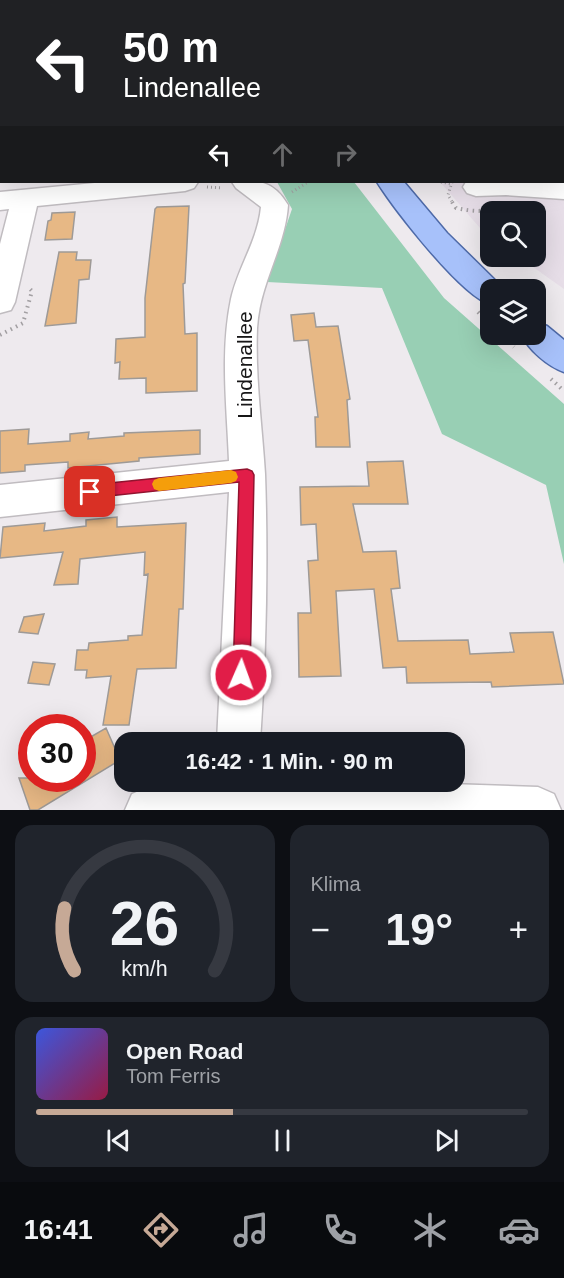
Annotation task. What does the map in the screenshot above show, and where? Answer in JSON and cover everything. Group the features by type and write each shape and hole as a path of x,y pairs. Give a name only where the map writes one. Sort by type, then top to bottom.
{"main road":[{"path":"391,183 417,218 480,283"},
{"path":"546,342 564,359"}],"street":[{"path":"0,302 12,200 175,183"},
{"name":"Lindenallee","path":"239,732 247,475 242,367 244,308 253,276 275,223 275,205 254,187"},
{"path":"476,188 564,190"},
{"path":"546,339 564,350"},
{"path":"0,501 247,475"},
{"path":"148,810 208,799 228,792"},
{"path":"264,792 538,810"}],"shaded area":[{"path":"441,183 564,183 564,289 533,267 546,267 546,201 480,201 480,228"}],"green space":[{"path":"278,183 355,183 444,298 480,330 480,345 497,345 564,404 564,564 546,485 442,434 382,288 267,282 292,209"}],"building":[{"path":"189,206 185,283 183,284 185,334 197,333 197,391 146,393 146,378 119,379 120,362 115,363 116,339 145,337 145,298 155,209 157,207"},
{"path":"75,212 72,239 45,240 48,221 51,220 52,213"},
{"path":"59,252 77,252 76,260 91,260 89,279 79,280 76,323 45,326"},
{"path":"314,313 316,327 338,326 350,399 347,400 350,447 316,447 315,417 318,417 308,340 294,341 291,315"},
{"path":"29,429 28,444 70,441 70,434 89,432 88,439 124,436 124,433 200,430 200,454 139,458 139,461 68,468 68,462 25,465 25,471 0,473 0,431"},
{"path":"403,461 408,504 353,504 363,552 396,551 400,588 391,589 398,641 468,640 470,654 514,652 510,633 553,632 564,684 492,687 491,682 407,683 406,667 383,668 374,589 336,591 341,676 299,677 298,613 311,613 308,561 318,560 316,524 301,525 300,487 369,486 367,462"},
{"path":"117,517 117,527 186,523 183,609 179,609 176,668 137,669 129,725 103,725 111,676 86,678 87,670 75,670 77,650 88,650 89,643 128,640 128,636 142,635 148,574 144,575 145,552 80,559 78,584 54,585 63,552 0,558 3,527 45,523 44,531 86,526 86,520"},
{"path":"44,614 38,634 19,632 24,617"},
{"path":"33,662 55,664 49,685 28,683"},
{"path":"106,728 114,746 114,764 96,775 96,734"},
{"path":"24,792 68,792 38,810 30,810"}],"slow traffic":[{"path":"159,484 231,477"}],"route":[{"path":"90,492 247,475 241,675"}]}
